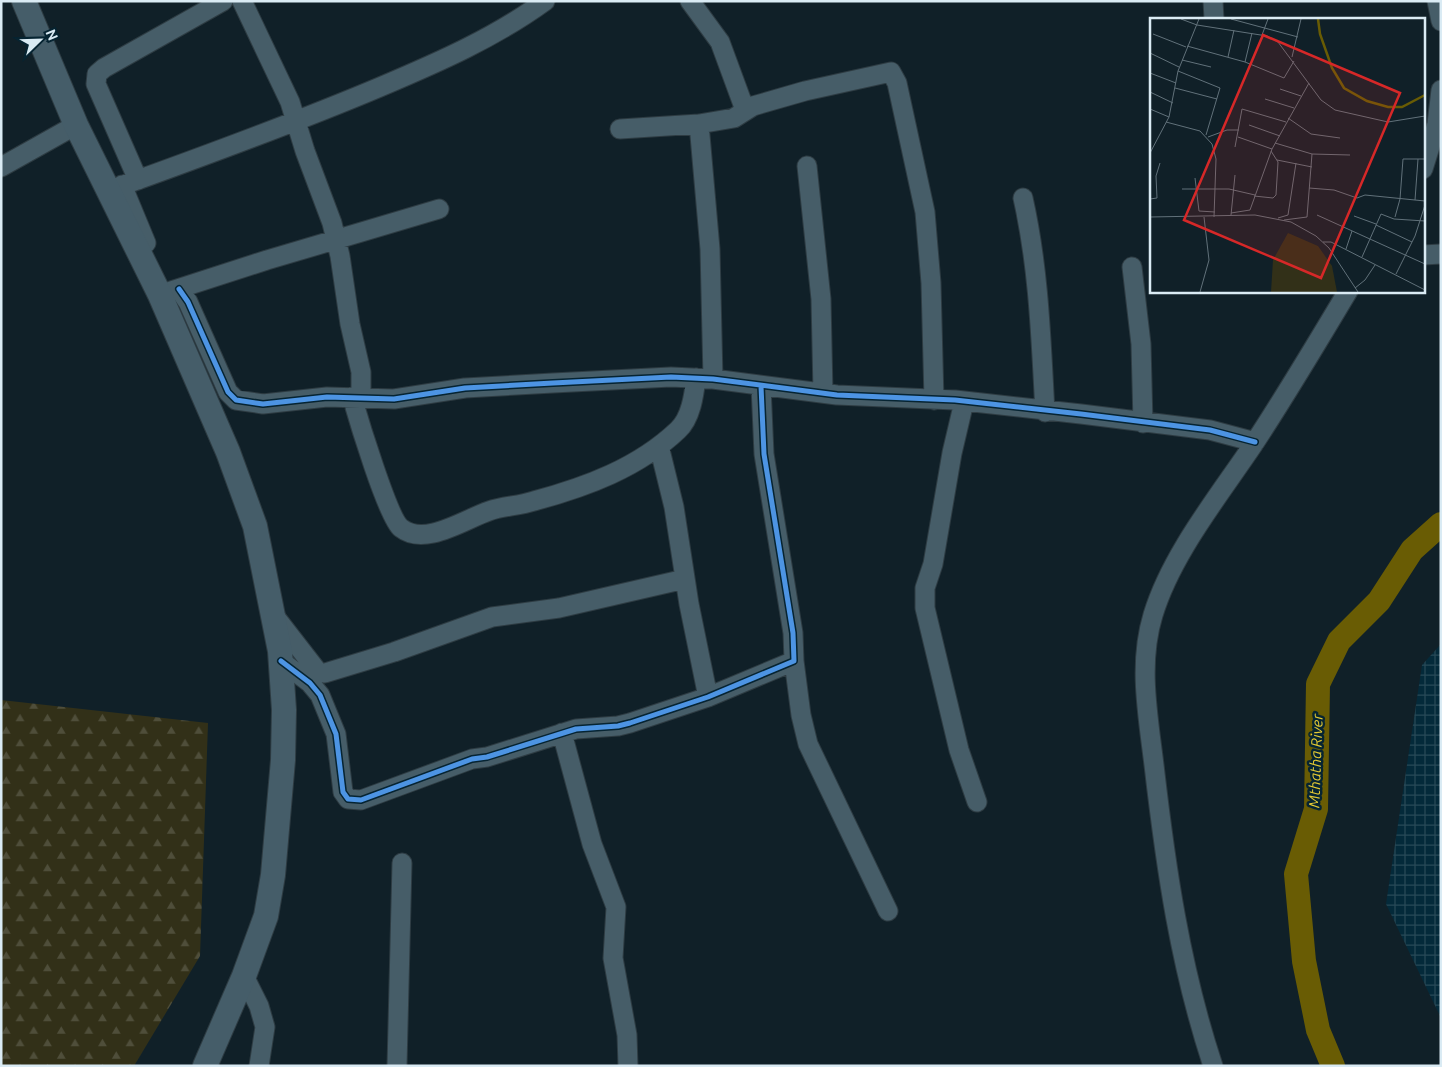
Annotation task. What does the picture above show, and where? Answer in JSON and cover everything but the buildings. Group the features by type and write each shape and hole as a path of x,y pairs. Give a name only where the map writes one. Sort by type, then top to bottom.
{"main road":[{"path":"24,1 76,126 122,185 169,292 256,526 274,614 284,710 283,760 272,875 266,916 244,976 205,1066"}],"street":[{"path":"223,1 104,68 97,74 96,84 122,185 297,122 487,39 507,28 545,1"},
{"path":"242,1 290,102 337,241 360,372 356,397 366,445 396,523 401,528 416,534 432,533 489,510 519,505 563,492 631,466 679,429 686,419 705,378 710,249 699,124"},
{"path":"690,1 720,42 745,110"},
{"path":"1213,1 1214,18"},
{"path":"1437,1 1441,21"},
{"path":"620,129 699,124 734,118 753,106 819,87 891,72 894,76 925,212 931,283 934,400"},
{"path":"1424,166 1437,124 1441,90"},
{"path":"1,168 76,126"},
{"path":"807,166 822,314 823,393"},
{"path":"1023,198 1033,245 1038,285 1045,412"},
{"path":"169,292 267,260 337,241 439,209"},
{"path":"1424,255 1441,254"},
{"path":"1132,267 1141,344 1143,423"},
{"path":"169,292 188,302 223,384 236,400 263,404 327,397 394,399 465,388 705,378 823,393 964,402 1226,432 1255,442"},
{"path":"1213,1066 1186,978 1174,916 1161,829 1145,684 1145,662 1153,615 1174,566 1193,534 1255,442 1347,292"},
{"path":"761,386 764,454 792,625 794,661 801,715 808,744 888,911"},
{"path":"964,402 952,453 934,564 924,595 925,608 959,750 977,802"},
{"path":"659,446 674,507 685,579 708,697"},
{"path":"274,614 318,672 325,673 394,652 477,621 559,608 685,579"},
{"path":"280,660 310,683 320,695 336,734 343,792 348,799 361,800 472,759 487,757 562,733 586,727 618,726 708,697 794,661"},
{"path":"562,733 592,844 616,907 613,958 628,1035 628,1066"},
{"path":"397,1066 402,863"},
{"path":"244,976 259,1006 265,1027 259,1066"}],"shaded area":[{"path":"1441,644 1441,1018 1386,904 1422,665"}],"green space":[{"path":"1,700 208,723 200,956 134,1066 1,1066"}],"waterway":[{"name":"Mthatha River","path":"1333,1066 1318,1030 1304,961 1296,874 1316,809 1318,684 1339,641 1379,601 1412,550 1441,524"}],"cycle path":[{"path":"179,289 188,302 228,392 236,400 263,404 327,397 394,399 465,388 671,377 713,379 837,395 955,400 1081,414 1210,430 1255,442"},
{"path":"281,661 310,683 320,695 336,734 343,792 348,799 361,800 472,759 487,757 576,729 618,726 630,723 708,697 794,661 793,633 764,454 761,386"}]}
